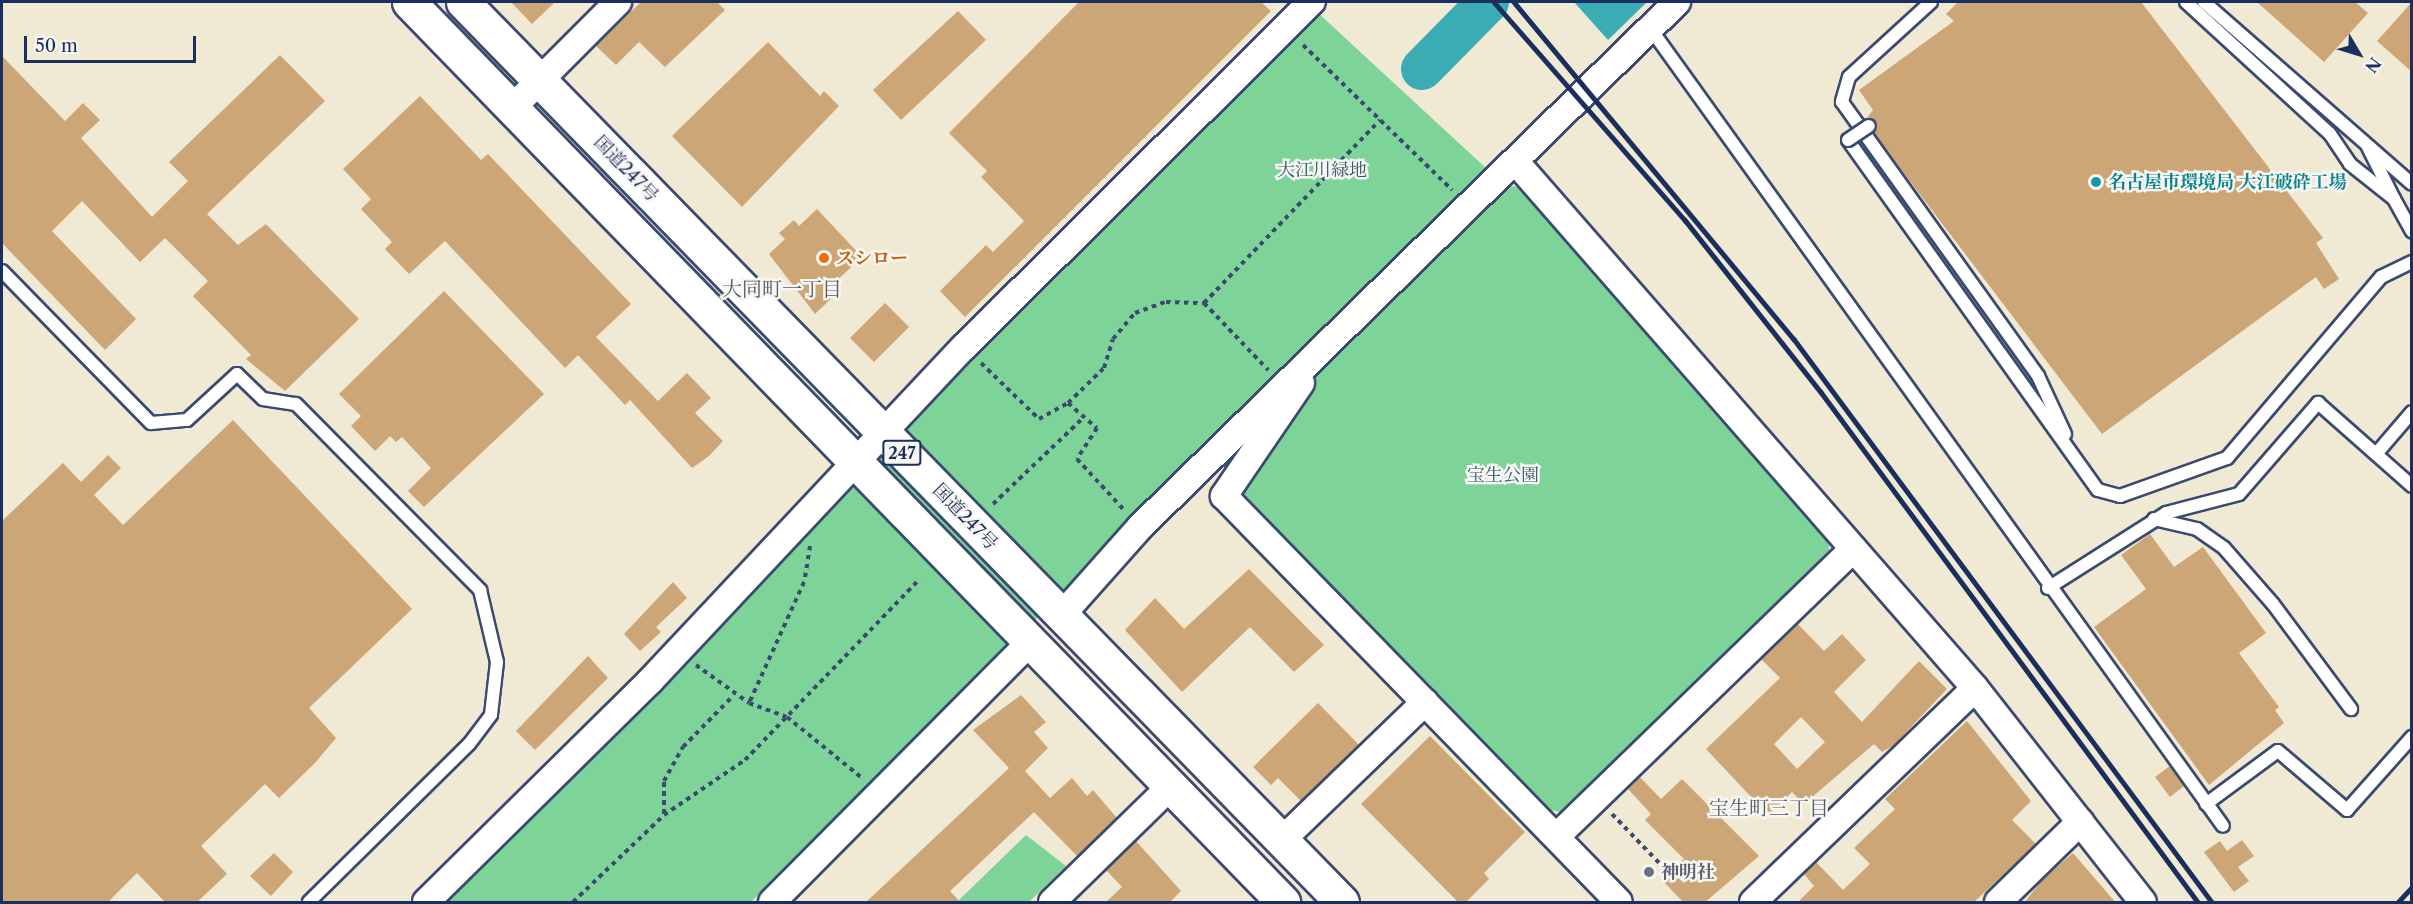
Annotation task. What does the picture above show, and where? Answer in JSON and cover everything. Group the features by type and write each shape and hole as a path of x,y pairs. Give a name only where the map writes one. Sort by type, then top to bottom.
{"highway":[{"name":"247","path":"409,2 1283,903"},
{"name":"国道247号","path":"463,2 1342,903"}],"street":[{"path":"512,108 618,2"},
{"path":"426,903 815,510 964,347 1312,2"},
{"path":"1061,616 1140,527 1285,388 1677,2"},
{"path":"1515,161 1975,688 2143,903"},
{"path":"1303,370 1299,393 1224,496 1619,903"},
{"path":"1556,837 1853,549"},
{"path":"772,903 1030,642"},
{"path":"1753,903 1975,688"},
{"path":"1281,841 1425,702"},
{"path":"1052,903 1171,786"},
{"path":"1998,903 2080,822"}],"lane":[{"path":"1931,2 1849,77 1842,102 2038,376 2080,465"},
{"path":"2187,2 2330,134 2350,164 2394,199"},
{"path":"2204,2 2412,184"},
{"path":"1650,28 2048,588 2223,826"},
{"path":"1869,126 1848,141 2098,490 2120,496 2227,458 2381,277 2412,262"},
{"path":"2366,143 2412,231"},
{"path":"2,271 151,423 187,420 237,374 263,399 296,404 480,590 497,662 491,715 469,744 309,903"},
{"path":"2048,588 2154,519 2239,494 2318,403 2412,486"},
{"path":"2376,454 2412,412"},
{"path":"2154,519 2197,529 2224,548 2273,604 2350,709"},
{"path":"2206,804 2278,751 2347,810 2412,737"}],"path":[{"path":"1286,27 1469,207"},
{"path":"1203,303 1380,120"},
{"path":"964,347 1039,419 1068,403 1104,368 1113,339 1135,313 1166,302 1203,303 1285,388"},
{"path":"1068,403 1097,428 1077,459 1140,527"},
{"path":"993,504 1084,417"},
{"path":"748,703 804,582 815,510"},
{"path":"573,903 664,815 745,760 920,579"},
{"path":"687,658 733,696 787,717 881,794"},
{"path":"664,815 664,781 683,747 733,696"},
{"path":"1596,799 1668,872"}],"green space":[{"name":"大江川緑地","path":"1317,12 1488,170 751,902 434,902"},
{"name":"宝生公園","path":"1514,186 1525,192 1656,338 1673,366 1829,543 1829,558 1564,813 1546,809 1236,491 1311,390 1316,373 1500,190"},
{"path":"1026,835 1066,866 1029,902 957,902"}],"water":[{"path":"1574,2 1647,2 1608,40"}],"building":[{"path":"511,2 555,2 532,24"},
{"path":"641,2 717,2 725,10 665,67 639,42 616,65 596,46"},
{"path":"1079,2 1261,2 1271,11 965,317 940,291 986,245 993,252 1024,221 981,177 987,171 949,133"},
{"name":"名古屋市環境局 大江破砕工場","path":"1958,2 2141,2 2323,238 2316,243 2339,279 2324,289 2316,277 2102,434 1874,133 1875,121 1867,118 1873,110 1859,90 1954,21 1946,14"},
{"path":"2257,2 2355,2 2368,13 2324,62"},
{"path":"2412,2 2412,72 2377,41"},
{"path":"958,11 986,40 901,120 873,90"},
{"path":"768,42 820,96 824,91 839,106 742,207 672,136"},
{"path":"280,55 325,101 207,214 238,245 266,224 359,319 285,391 246,359 251,355 193,296 208,281 165,238 140,262 82,201 52,231 136,319 105,350 2,243 2,56 65,121 83,103 100,120 81,138 152,217 188,181 169,162"},
{"path":"420,96 481,160 488,154 631,304 596,337 658,401 687,373 711,398 695,413 723,441 709,456 692,468 630,400 625,405 578,355 565,368 445,241 409,274 385,249 392,242 361,209 371,199 343,169"},
{"path":"817,209 862,257 832,285 838,292 815,314 769,254 785,239 779,233 794,220 799,226"},
{"path":"444,291 544,394 424,507 408,491 431,468 402,437 396,442 390,436 375,451 351,426 361,416 339,394"},
{"path":"885,303 909,327 874,362 850,338"},
{"path":"233,420 412,609 309,708 336,738 315,763 279,798 265,784 201,846 227,874 196,903 166,903 137,873 107,903 2,903 2,521 63,463 81,482 108,455 121,468 94,495 123,525"},
{"path":"2150,534 2174,567 2203,547 2266,633 2239,653 2279,707 2275,710 2284,723 2209,785 2094,627 2146,589 2121,555"},
{"path":"1249,569 1324,645 1294,672 1250,627 1182,692 1125,630 1155,598 1184,629"},
{"path":"673,582 687,598 656,627 661,632 640,651 624,634"},
{"path":"1798,624 1824,651 1842,634 1866,660 1834,692 1862,722 1919,661 1947,689 1894,745 1882,752 1874,744 1804,804 1792,792 1768,815 1706,749 1780,678 1761,659","holes":["1801,717 1825,742 1797,769 1774,744"]},
{"path":"588,656 608,678 535,750 516,731"},
{"path":"1021,695 1046,722 1034,732 1048,748 1025,771 1050,798 1072,778 1087,796 1093,790 1117,818 1077,856 1034,812 950,891 961,903 865,903 1009,768 973,730"},
{"path":"1318,703 1359,745 1301,801 1278,778 1271,785 1253,767"},
{"path":"1967,721 2031,801 2012,820 2036,844 1973,903 1797,903 1814,886 1804,874 1816,862 1843,890 1870,864 1854,848 1895,809 1885,799"},
{"path":"1430,736 1525,832 1484,873 1489,879 1465,903 1459,903 1361,804"},
{"path":"2170,766 2184,786 2170,797 2155,777"},
{"path":"1640,777 1661,799 1682,779 1759,856 1704,903 1684,903 1662,880 1684,859 1645,820 1651,814 1628,789"},
{"path":"2242,840 2254,856 2238,867 2249,881 2234,892 2204,852 2220,841 2227,851"},
{"path":"1136,841 1181,891 1169,903 1105,903 1122,887 1106,870"},
{"path":"274,853 293,872 271,896 250,876"},
{"path":"2073,853 2116,903 2024,903 2043,879"}],"waterway":[{"path":"1422,69 1488,2"}],"railway":[{"path":"1494,2 1685,220 1821,392 2198,902"},
{"path":"1514,2 1794,339 2212,902"},
{"path":"2398,902 2412,887"}],"place":[{"name":"名古屋市環境局 大江破砕工場","path":"2096,182"},
{"name":"スシロー","path":"824,258"},
{"name":"神明社","path":"1649,872"}],"district":[{"name":"大同町一丁目","path":"782,289"},
{"name":"宝生町三丁目","path":"1769,808"}]}
